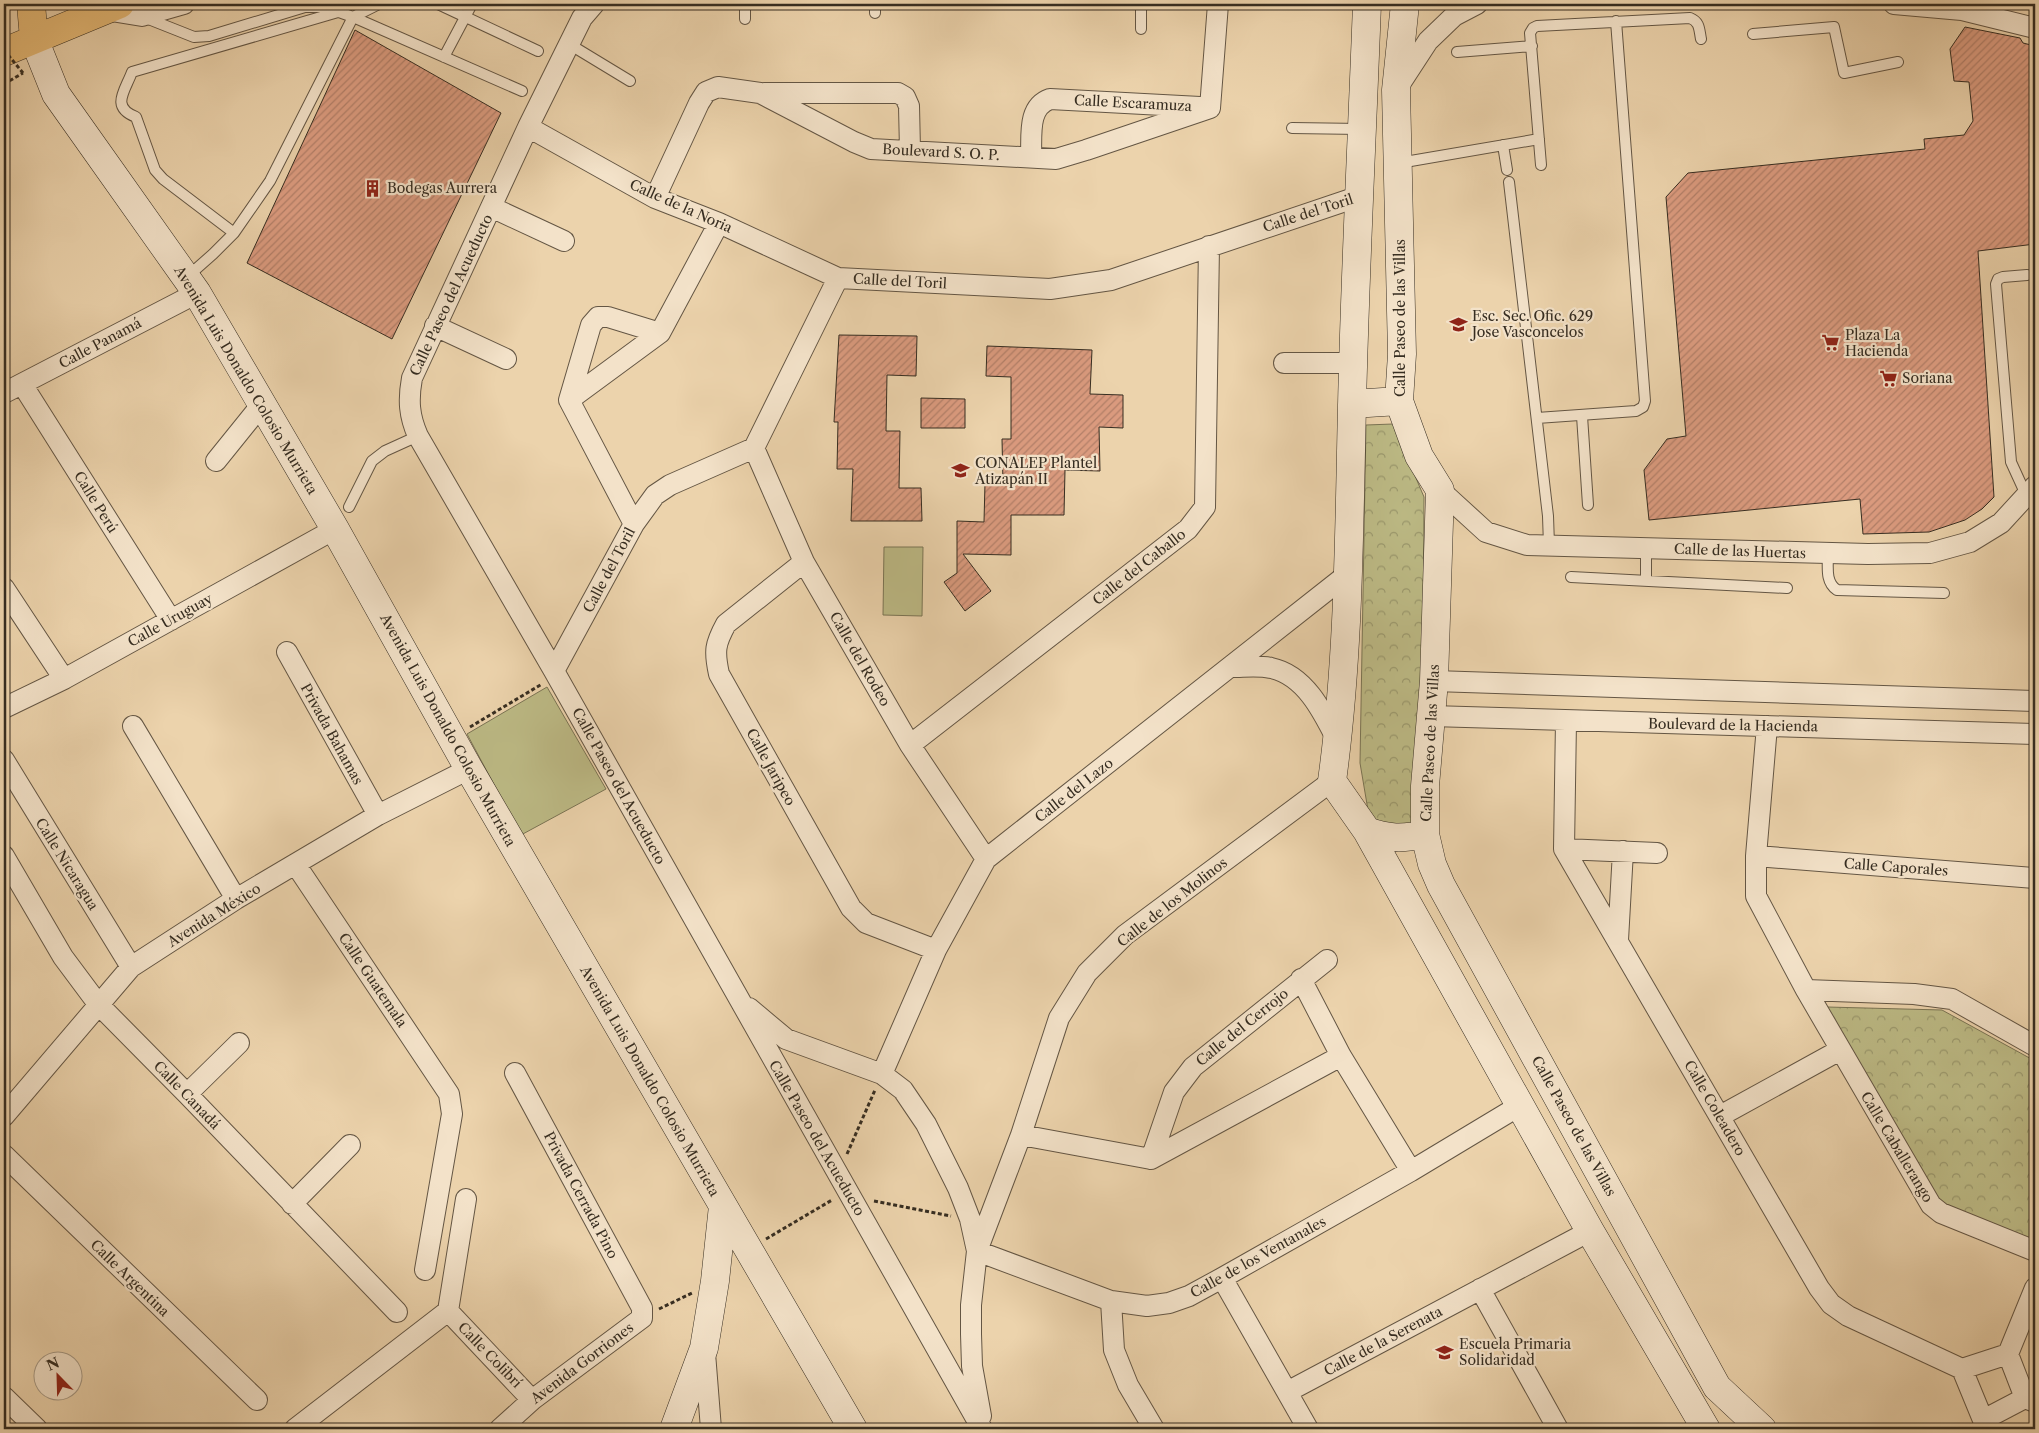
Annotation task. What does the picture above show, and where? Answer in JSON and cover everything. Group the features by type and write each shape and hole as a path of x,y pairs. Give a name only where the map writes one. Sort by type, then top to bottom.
{"main road":[{"path":"31,4 34,39"},
{"path":"4,51 122,10"}],"street":[{"path":"122,10 184,4"},
{"path":"528,127 582,18 594,4"},
{"name":"Calle Escaramuza","path":"1031,157 1034,113 1040,102 1050,98 1210,108 1218,4"},
{"path":"1367,4 1352,404 1349,573 1337,740 1332,781 1367,831 1519,1106 1706,1429"},
{"name":"Calle Paseo de las Villas","path":"1405,4 1396,90 1402,354 1399,401 1419,456 1440,490 1434,682 1425,786 1425,834 1432,864 1441,886 1717,1387 1762,1429"},
{"path":"1364,90 1396,90 1428,40 1454,16 1477,4"},
{"path":"1895,4 1962,10 2035,28"},
{"name":"Avenida Luis Donaldo Colosio Murrieta","path":"34,39 56,94 191,285 262,404 342,518 452,738 853,1429"},
{"name":"Boulevard S. O. P.","path":"655,198 706,92 718,87 760,93 871,149 1056,159 1210,108"},
{"path":"760,93 898,93 905,97 909,106 910,150"},
{"name":"Calle de la Noria","path":"528,127 655,198 719,223 838,278"},
{"name":"Calle Paseo del Acueducto","path":"528,127 412,378 408,396 410,418 418,436 554,671 738,999 966,1385 983,1429"},
{"name":"Calle del Toril","path":"554,671 634,524 655,495 670,484 754,448 838,278 1050,289 1111,280 1360,196"},
{"path":"491,207 564,241"},
{"path":"569,400 660,333 719,223"},
{"name":"Calle del Caballo","path":"910,744 1188,529 1205,507 1210,246"},
{"name":"Calle Panamá","path":"4,393 191,285"},
{"path":"634,524 569,400 591,325 598,317 608,317 660,333"},
{"path":"435,326 506,359"},
{"path":"1284,363 1354,363"},
{"name":"Calle Perú","path":"22,384 171,620"},
{"path":"1352,404 1399,401"},
{"path":"216,461 262,404"},
{"name":"Calle del Rodeo","path":"754,448 804,562 910,744 986,859"},
{"name":"Calle de las Huertas","path":"1440,490 1486,532 1527,545 1930,554 1970,542 2001,524 2031,492"},
{"name":"Calle Uruguay","path":"4,708 64,679 171,620 342,518"},
{"name":"Calle Jaripeo","path":"804,562 726,624 719,637 715,654 719,674 851,908 866,924 936,950"},
{"name":"Calle del Lazo","path":"882,1074 936,950 986,859 1349,573"},
{"path":"4,588 64,679"},
{"name":"Privada Bahamas","path":"287,652 378,815"},
{"path":"1232,667 1272,668 1295,679 1319,705 1337,740"},
{"path":"1434,682 2035,701"},
{"name":"Boulevard de la Hacienda","path":"1431,716 1566,721 1766,733 2035,734"},
{"path":"1566,721 1564,848 1657,853"},
{"path":"133,726 236,899"},
{"name":"Calle Caballerango","path":"1766,733 1756,856 1756,896 1806,990 1931,1205 1941,1213 2035,1251"},
{"name":"Calle Nicaragua","path":"4,760 131,967"},
{"name":"Avenida México","path":"6,1108 131,967 236,899 378,815 469,768"},
{"name":"Calle de los Molinos","path":"966,1385 972,1366 971,1314 977,1251 1021,1135 1059,1018 1087,973 1125,935 1332,781"},
{"path":"1367,831 1381,837 1394,838 1425,834"},
{"name":"Calle Coleadero","path":"1564,848 1819,1288 1831,1304 1848,1316 1962,1369"},
{"path":"1618,940 1623,851"},
{"name":"Calle Canadá","path":"4,856 63,957 98,1004 398,1312"},
{"name":"Calle Caporales","path":"1756,856 2035,878"},
{"name":"Calle Guatemala","path":"296,865 449,1094 452,1114 426,1270"},
{"name":"Calle del Cerrojo","path":"1151,1159 1174,1092 1193,1067 1327,960"},
{"name":"Calle del Cerrojo","path":"1301,979 1342,1056 1411,1171"},
{"path":"1806,990 1914,994 1952,999 2035,1046"},
{"name":"Calle de los Molinos","path":"738,999 786,1038 882,1074 903,1090 926,1124 958,1188 970,1219 977,1251"},
{"path":"187,1094 239,1043"},
{"path":"1720,1116 1840,1050"},
{"path":"1021,1135 1151,1159 1342,1056"},
{"name":"Privada Cerrada Pino","path":"516,1073 642,1308 642,1318"},
{"name":"Calle de los Ventanales","path":"977,1251 1111,1301 1147,1306 1169,1303 1189,1296 1222,1278 1411,1171 1519,1106"},
{"path":"292,1204 350,1145"},
{"name":"Calle Argentina","path":"4,1155 257,1400"},
{"path":"295,1429 448,1311 466,1199"},
{"path":"674,1429 704,1348 723,1206"},
{"name":"Calle de la Serenata","path":"1287,1392 1590,1231"},
{"path":"1222,1278 1308,1429"},
{"path":"2008,1354 1962,1369 1981,1424 2030,1400 2008,1354 2035,1288"},
{"path":"1480,1289 1558,1429"},
{"path":"1111,1301 1114,1350 1128,1385 1154,1429"},
{"name":"Calle Colibrí","path":"448,1311 532,1400"},
{"name":"Avenida Gorriones","path":"500,1429 532,1400 642,1318"},
{"path":"704,1348 711,1429"},
{"path":"4,1397 37,1429"}],"lane":[{"path":"191,285 213,254 234,233 270,181 353,16 379,4"},
{"path":"438,4 538,51"},
{"path":"444,57 472,4"},
{"path":"745,4 745,19"},
{"path":"1141,4 1141,29"},
{"path":"122,10 194,37 202,37 305,7 325,7 353,16 522,92"},
{"path":"234,233 162,179 155,170 136,116 126,113 122,108 121,101 132,72 338,12"},
{"path":"1541,165 1530,33 1532,28 1536,26 1690,18 1696,20 1699,25 1701,39"},
{"path":"1537,418 1636,412 1643,407 1645,401 1616,21"},
{"path":"1753,34 1834,28 1844,73 1898,62"},
{"path":"569,44 630,81"},
{"path":"1457,52 1532,46"},
{"path":"1292,128 1362,129"},
{"path":"1398,163 1539,139"},
{"path":"1503,145 1507,170"},
{"path":"1509,182 1548,516 1549,546"},
{"path":"2027,275 2003,277 1998,279 1996,284 2011,462 2031,492"},
{"path":"1582,416 1588,505"},
{"path":"342,518 372,461 385,451 418,436"},
{"path":"1646,548 1646,581"},
{"path":"1828,553 1828,580 1831,586 1837,590 1944,593"},
{"path":"1571,577 1787,588"}],"path":[{"path":"4,51 24,74 4,84"},
{"path":"452,738 546,682 554,671"},
{"path":"869,1200 954,1217"},
{"path":"642,1318 714,1281"}],"green space":[{"path":"1393,424 1424,497 1423,662 1414,828 1393,833 1369,816 1360,763 1366,425"},
{"path":"884,547 923,547 922,616 883,615"},
{"path":"547,687 606,789 521,835 467,734"},
{"path":"1827,1007 1942,1010 2035,1061 2035,1247 1940,1206"}],"building":[{"name":"Plaza La Hacienda","path":"1965,27 2020,38 2023,43 2035,46 2035,244 1978,251 1994,497 1982,509 1965,520 1929,532 1863,534 1860,499 1649,520 1644,470 1667,439 1686,436 1666,197 1688,173 1925,149 1924,139 1964,135 1973,121 1969,82 1954,81 1950,49"},
{"name":"Bodegas Aurrera","path":"355,30 501,113 392,339 247,263"},
{"path":"839,335 917,336 916,376 887,375 886,431 900,431 899,488 921,488 922,521 851,521 853,469 837,469 838,422 834,422"},
{"path":"987,346 1092,350 1090,394 1123,395 1123,428 1099,427 1100,471 1065,470 1064,515 1011,515 1011,555 963,554 991,591 965,611 944,582 957,573 957,521 984,522 985,483 1003,483 1002,439 1011,439 1011,377 986,376"},
{"path":"921,398 965,399 965,428 921,428"}],"place":[{"name":"Bodegas Aurrera","path":"373,188"},
{"name":"Esc. Sec. Ofic. 629 Jose Vasconcelos","path":"1458,324"},
{"name":"Plaza La Hacienda","path":"1831,343"},
{"name":"Soriana","path":"1888,378"},
{"name":"CONALEP Plantel Atizapán II","path":"961,471"},
{"name":"Escuela Primaria Solidaridad","path":"1445,1352"}]}
